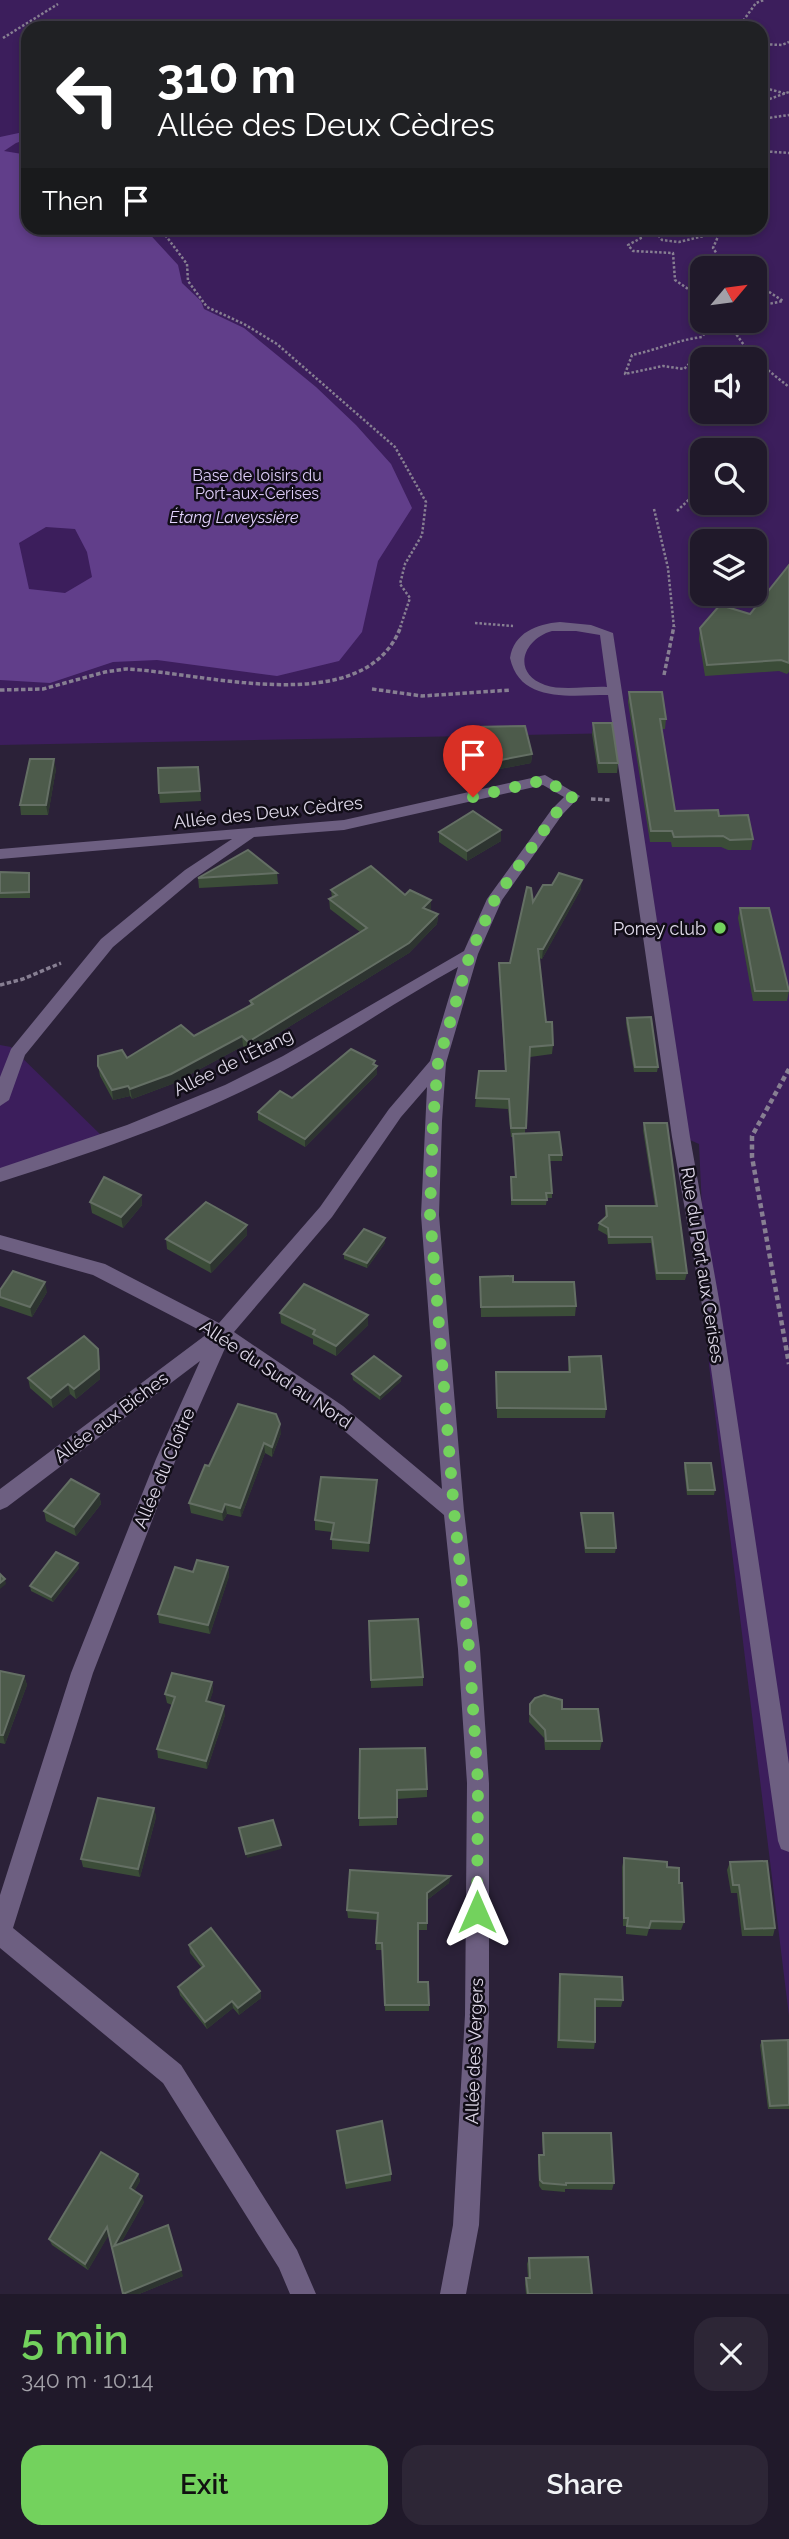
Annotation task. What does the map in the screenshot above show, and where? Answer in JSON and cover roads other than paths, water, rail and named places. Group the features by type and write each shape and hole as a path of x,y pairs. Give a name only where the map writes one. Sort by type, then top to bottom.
{"street":[{"name":"Rue du Port aux Cerises","path":"615,691 538,688 519,672 516,657 521,643 529,635 545,628 575,627 606,633 615,691 629,800 710,1305 789,1841"},
{"name":"Allée des Deux Cèdres","path":"0,854 344,825 545,780 573,796"},
{"name":"Allée des Vergers","path":"453,2294 466,2225 477,2015 478,1783 469,1648 454,1511 430,1214 433,1121 438,1063 470,954 495,899 557,812 573,796"},
{"path":"0,1100 17,1054 107,943 190,874 250,834"},
{"name":"Allée de l'Étang","path":"0,1175 107,1141 263,1074 362,1018 427,976 470,954"},
{"name":"Allée du Cloître","path":"0,1932 82,1673 166,1460 222,1333 326,1212 395,1113 438,1063"},
{"name":"Allée du Sud au Nord","path":"0,1241 98,1269 222,1333 336,1412 454,1511"},
{"name":"Allée aux Biches","path":"0,1501 222,1333"},
{"path":"0,1932 172,2074 288,2259 303,2294"}],"water":[{"name":"Étang Laveyssière","path":"21,132 21,141 4,151 21,154 21,235 150,235 178,265 182,283 201,301 204,309 244,328 316,387 356,425 391,464 412,508 378,561 362,632 339,661 277,676 157,660 113,662 50,683 0,680 0,137","holes":["46,527 75,529 87,552 92,577 65,593 29,589 19,543"]}],"place":[{"name":"Poney club","path":"720,928"}],"park label":[{"name":"Base de loisirs du Port-aux-Cerises","path":"257,484"}]}
